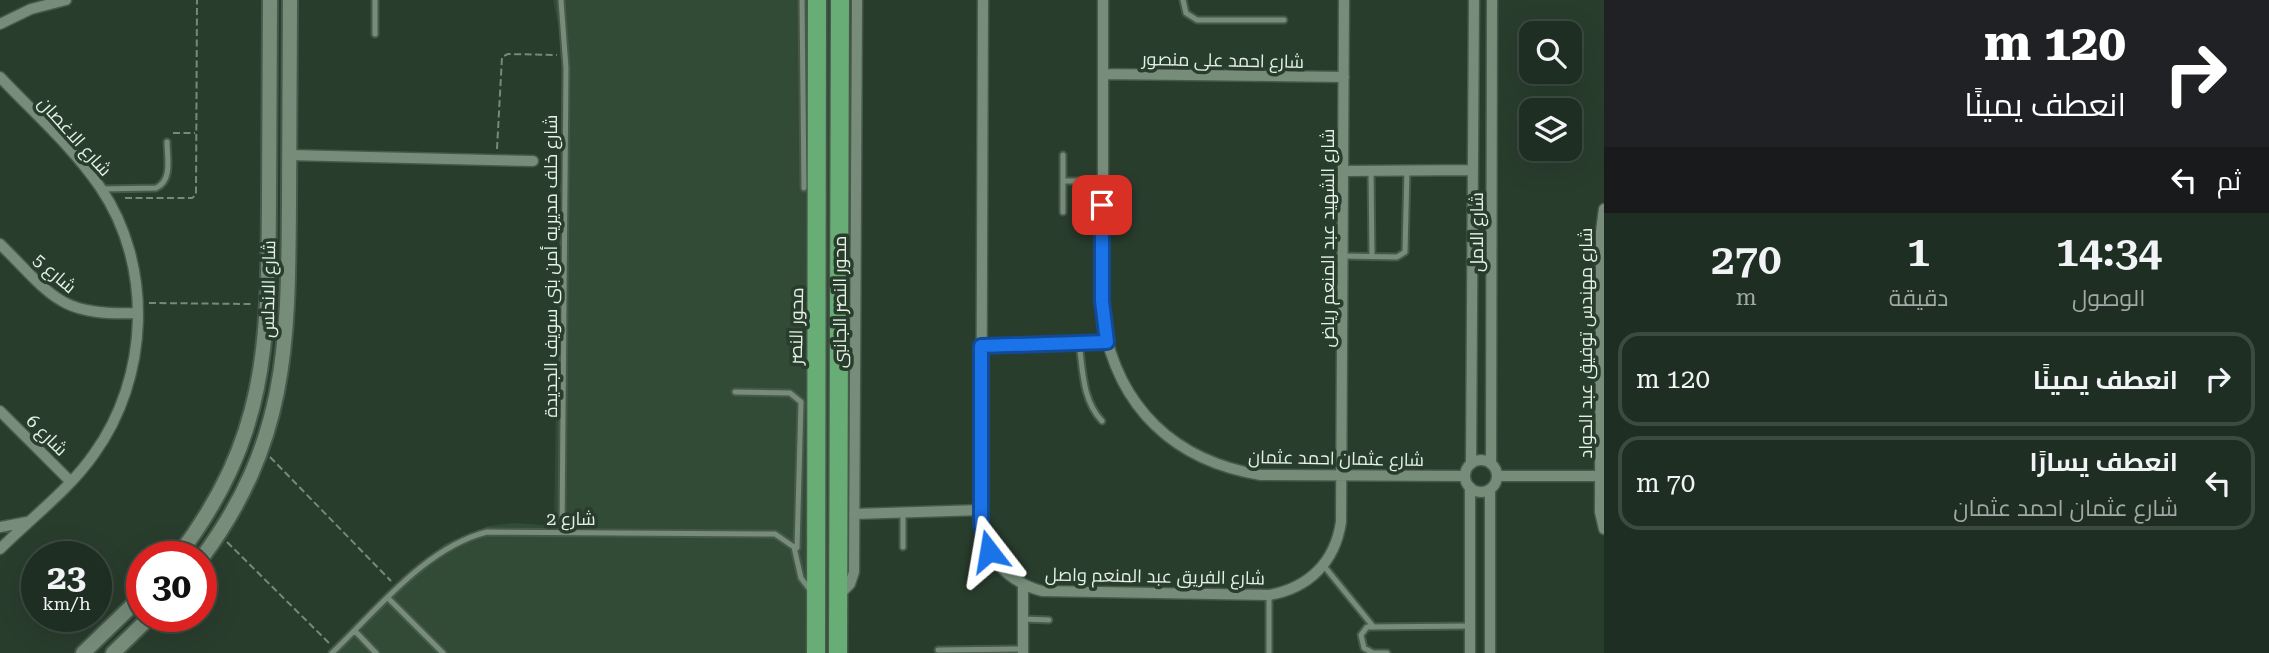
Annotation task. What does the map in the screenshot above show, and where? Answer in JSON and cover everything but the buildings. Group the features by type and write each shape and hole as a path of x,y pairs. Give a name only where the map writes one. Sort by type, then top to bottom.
{"highway":[{"name":"محور النصر","path":"816,653 817,0"},
{"path":"838,653 840,0"},
{"path":"818,201 839,202"}],"street":[{"path":"0,24 31,9 66,0"},
{"name":"شارع الاندلس","path":"188,541 209,511 241,445 262,371 268,304 270,0"},
{"name":"شارع الاندلس","path":"213,541 239,499 261,448 276,402 286,347 290,0"},
{"name":"محور النصر الجانبى","path":"837,597 853,576 857,0"},
{"name":"شارع الفريق عبد المنعم واصل","path":"983,0 981,510 982,533 989,551 1007,574 1023,584 1051,593 1269,595 1305,583 1324,566 1339,534 1342,475"},
{"name":"شارع عثمان احمد عثمان","path":"1103,0 1102,301 1107,342 1118,373 1133,401 1163,433 1199,457 1239,471 1261,475 1465,476"},
{"name":"شارع الشهيد عبد المنعم رياض","path":"1342,475 1344,0"},
{"name":"شارع الامل","path":"1471,464 1474,0"},
{"name":"شارع الامل","path":"1491,464 1492,0"},
{"name":"شارع احمد على منصور","path":"1103,75 1344,77"},
{"name":"شارع الاغصان","path":"0,76 104,193 127,242 137,308 134,364 118,412 103,442 71,482 0,549"},
{"path":"289,155 533,161"},
{"path":"1343,171 1473,170"},
{"name":"شارع مهندس توفيق عبد الحواد","path":"1604,209 1601,232 1603,357 1600,512 1604,529"},
{"name":"شارع 5","path":"0,244 54,296 73,308 96,314 137,308"},
{"path":"981,346 1107,342"},
{"name":"شارع 6","path":"0,411 71,482"},
{"path":"1470,653 1470,487 1465,476 1471,464 1483,460 1491,464 1497,476"},
{"path":"1497,476 1602,476"},
{"path":"1490,653 1490,489 1497,476"},
{"path":"1470,487 1482,492 1490,489"},
{"path":"854,514 981,510"},
{"path":"0,527 28,521"},
{"path":"1023,584 1023,651"},
{"path":"86,652 126,612"},
{"path":"113,653 135,632"}],"lane":[{"path":"375,0 375,34"},
{"name":"شارع خلف مديريه أمن بنى سويف الجديدة","path":"561,0 566,68 562,532"},
{"path":"802,0 804,188"},
{"path":"1183,0 1186,13 1197,20 1284,20"},
{"path":"104,193 160,187 167,176 167,142"},
{"path":"1063,155 1063,212"},
{"path":"1371,170 1372,257"},
{"path":"1343,256 1397,257 1407,250 1407,170"},
{"path":"1063,181 1102,181"},
{"path":"1079,343 1088,398 1102,421"},
{"path":"735,392 790,393 801,402 797,552 800,578 816,596"},
{"path":"903,512 904,547"},
{"name":"شارع 2","path":"334,651 440,552 487,531 775,534 786,539 797,552"},
{"path":"1324,566 1372,625"},
{"path":"1269,595 1269,653"},
{"path":"389,598 443,653"},
{"path":"1023,619 1049,620"},
{"path":"1387,653 1368,652 1362,644 1361,635 1372,625 1470,626"},
{"path":"355,631 376,653"},
{"path":"938,650 1023,651"}],"path":[{"path":"104,193 194,198 197,0"},
{"path":"497,160 502,57 508,54 554,55 563,59 566,68"},
{"path":"167,142 174,133 196,133"},
{"path":"137,308 268,304"},
{"path":"261,448 399,589"},
{"path":"218,534 334,651"}],"shaded area":[{"path":"553,0 829,0 828,653 328,653 444,544 488,526 514,523 554,526 562,43"}],"route":[{"path":"989,551 981,524 981,346 1107,342 1102,301 1102,205"}]}
